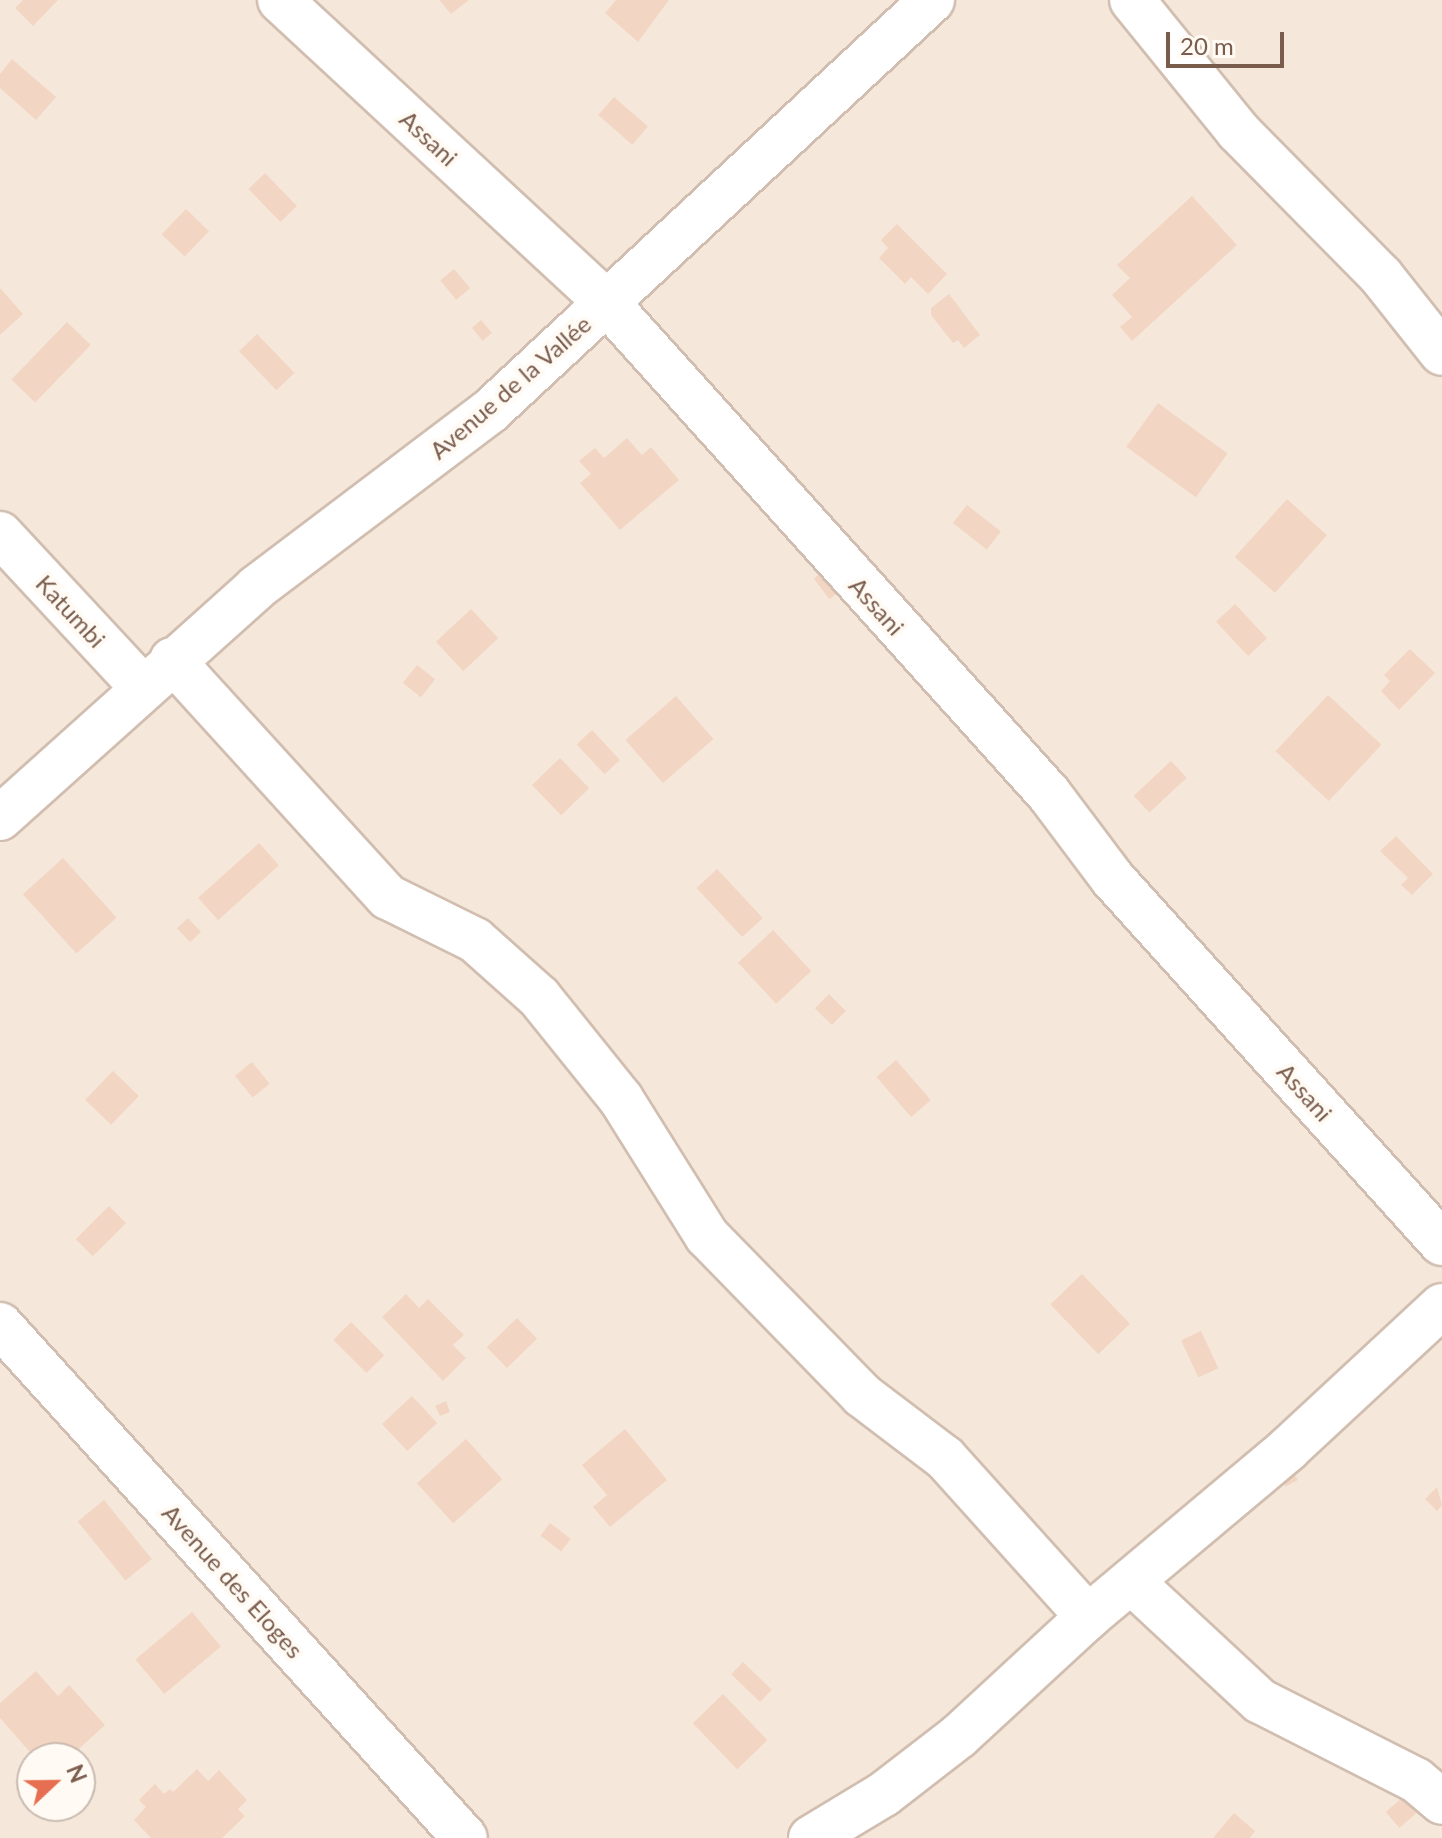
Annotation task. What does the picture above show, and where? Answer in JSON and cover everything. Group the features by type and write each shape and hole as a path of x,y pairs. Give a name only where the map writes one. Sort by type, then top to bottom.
{"street":[{"name":"Assani","path":"280,0 606,302 1049,794 1112,878 1442,1243"},
{"name":"Avenue de la Vallée","path":"0,818 157,674 308,544 489,412 932,0"},
{"path":"1132,0 1238,131 1381,276 1442,353"},
{"name":"Katumbi","path":"0,534 157,674 388,897 475,940 539,997 621,1099 707,1236 862,1395 945,1458 1088,1617"},
{"path":"811,1838 884,1794 959,1736 1088,1617 1134,1584 1442,1306"},
{"name":"Avenue des Eloges","path":"0,1325 465,1838"},
{"path":"1134,1584 1260,1701 1416,1780 1442,1802"}],"shaded area":[{"path":"0,0 1442,0 1442,1838 0,1838"}],"building":[{"path":"23,0 58,0 33,26 15,8"},
{"path":"439,0 469,0 451,14"},
{"path":"616,0 669,0 638,42 605,13"},
{"path":"12,59 56,97 36,120 0,88 0,74"},
{"path":"614,97 648,127 632,145 598,115"},
{"path":"265,173 297,206 280,222 248,189"},
{"path":"1192,196 1237,245 1132,341 1120,327 1132,317 1112,295 1130,278 1117,265"},
{"path":"186,209 209,231 185,256 162,234"},
{"path":"897,224 947,274 928,294 911,277 905,284 879,258 888,248 881,240"},
{"path":"454,269 470,288 456,300 440,281"},
{"path":"0,288 23,314 0,335"},
{"path":"949,294 980,335 964,348 958,340 953,343 931,315 931,308"},
{"path":"481,320 492,333 483,341 472,328"},
{"path":"67,322 91,345 35,402 11,380"},
{"path":"257,334 295,373 277,390 239,351"},
{"path":"1158,403 1228,454 1196,497 1126,447"},
{"path":"627,438 642,455 651,447 679,480 620,530 580,483 591,474 579,461 595,448 604,458"},
{"path":"1287,499 1327,535 1275,593 1235,557"},
{"path":"967,505 1001,531 987,550 953,523"},
{"path":"833,564 849,585 829,599 814,578"},
{"path":"1235,604 1267,638 1248,656 1216,622"},
{"path":"471,609 498,638 463,671 436,642"},
{"path":"1410,649 1435,673 1399,710 1381,691 1390,681 1384,675"},
{"path":"417,665 435,679 421,697 403,683"},
{"path":"1328,695 1381,745 1329,801 1275,751"},
{"path":"676,696 713,739 663,783 625,740"},
{"path":"592,730 620,760 605,774 577,744"},
{"path":"560,758 589,788 561,815 532,785"},
{"path":"1171,761 1187,778 1149,813 1134,796"},
{"path":"1396,836 1433,874 1412,895 1401,885 1408,878 1380,851"},
{"path":"259,843 279,865 218,920 198,898"},
{"path":"63,858 117,917 76,954 23,894"},
{"path":"717,869 763,918 742,937 697,888"},
{"path":"188,918 201,932 190,942 177,928"},
{"path":"773,930 811,971 776,1004 738,963"},
{"path":"829,994 846,1011 832,1025 815,1008"},
{"path":"896,1060 931,1100 911,1117 876,1077"},
{"path":"252,1062 270,1084 253,1098 235,1076"},
{"path":"113,1071 139,1096 111,1125 85,1100"},
{"path":"109,1206 126,1223 93,1256 76,1239"},
{"path":"1082,1274 1130,1324 1098,1354 1050,1305"},
{"path":"406,1294 419,1308 428,1299 464,1335 453,1345 466,1358 443,1381 382,1317"},
{"path":"517,1318 537,1339 507,1368 487,1347"},
{"path":"351,1322 384,1355 367,1373 333,1340"},
{"path":"1201,1331 1218,1368 1198,1377 1181,1340"},
{"path":"412,1396 437,1423 407,1451 382,1424"},
{"path":"446,1401 450,1412 440,1416 435,1406"},
{"path":"625,1429 667,1480 610,1527 593,1507 607,1495 582,1465"},
{"path":"466,1439 502,1479 453,1523 417,1483"},
{"path":"1290,1465 1298,1480 1286,1487 1278,1472"},
{"path":"1437,1487 1442,1505 1437,1511 1425,1499"},
{"path":"104,1500 152,1559 125,1580 78,1521"},
{"path":"550,1523 571,1539 561,1551 540,1536"},
{"path":"192,1612 221,1646 164,1694 135,1660"},
{"path":"743,1662 772,1690 760,1702 731,1674"},
{"path":"36,1671 58,1696 69,1685 105,1725 86,1742 21,1742 0,1718 0,1703"},
{"path":"723,1694 767,1740 737,1769 693,1723"},
{"path":"197,1769 208,1781 219,1770 247,1800 238,1809 245,1816 222,1838 151,1838 134,1820 146,1807 139,1800 155,1784 164,1794 170,1789 173,1792"},
{"path":"1403,1797 1417,1813 1399,1828 1386,1812"},
{"path":"1234,1813 1255,1831 1250,1838 1213,1838"}]}
